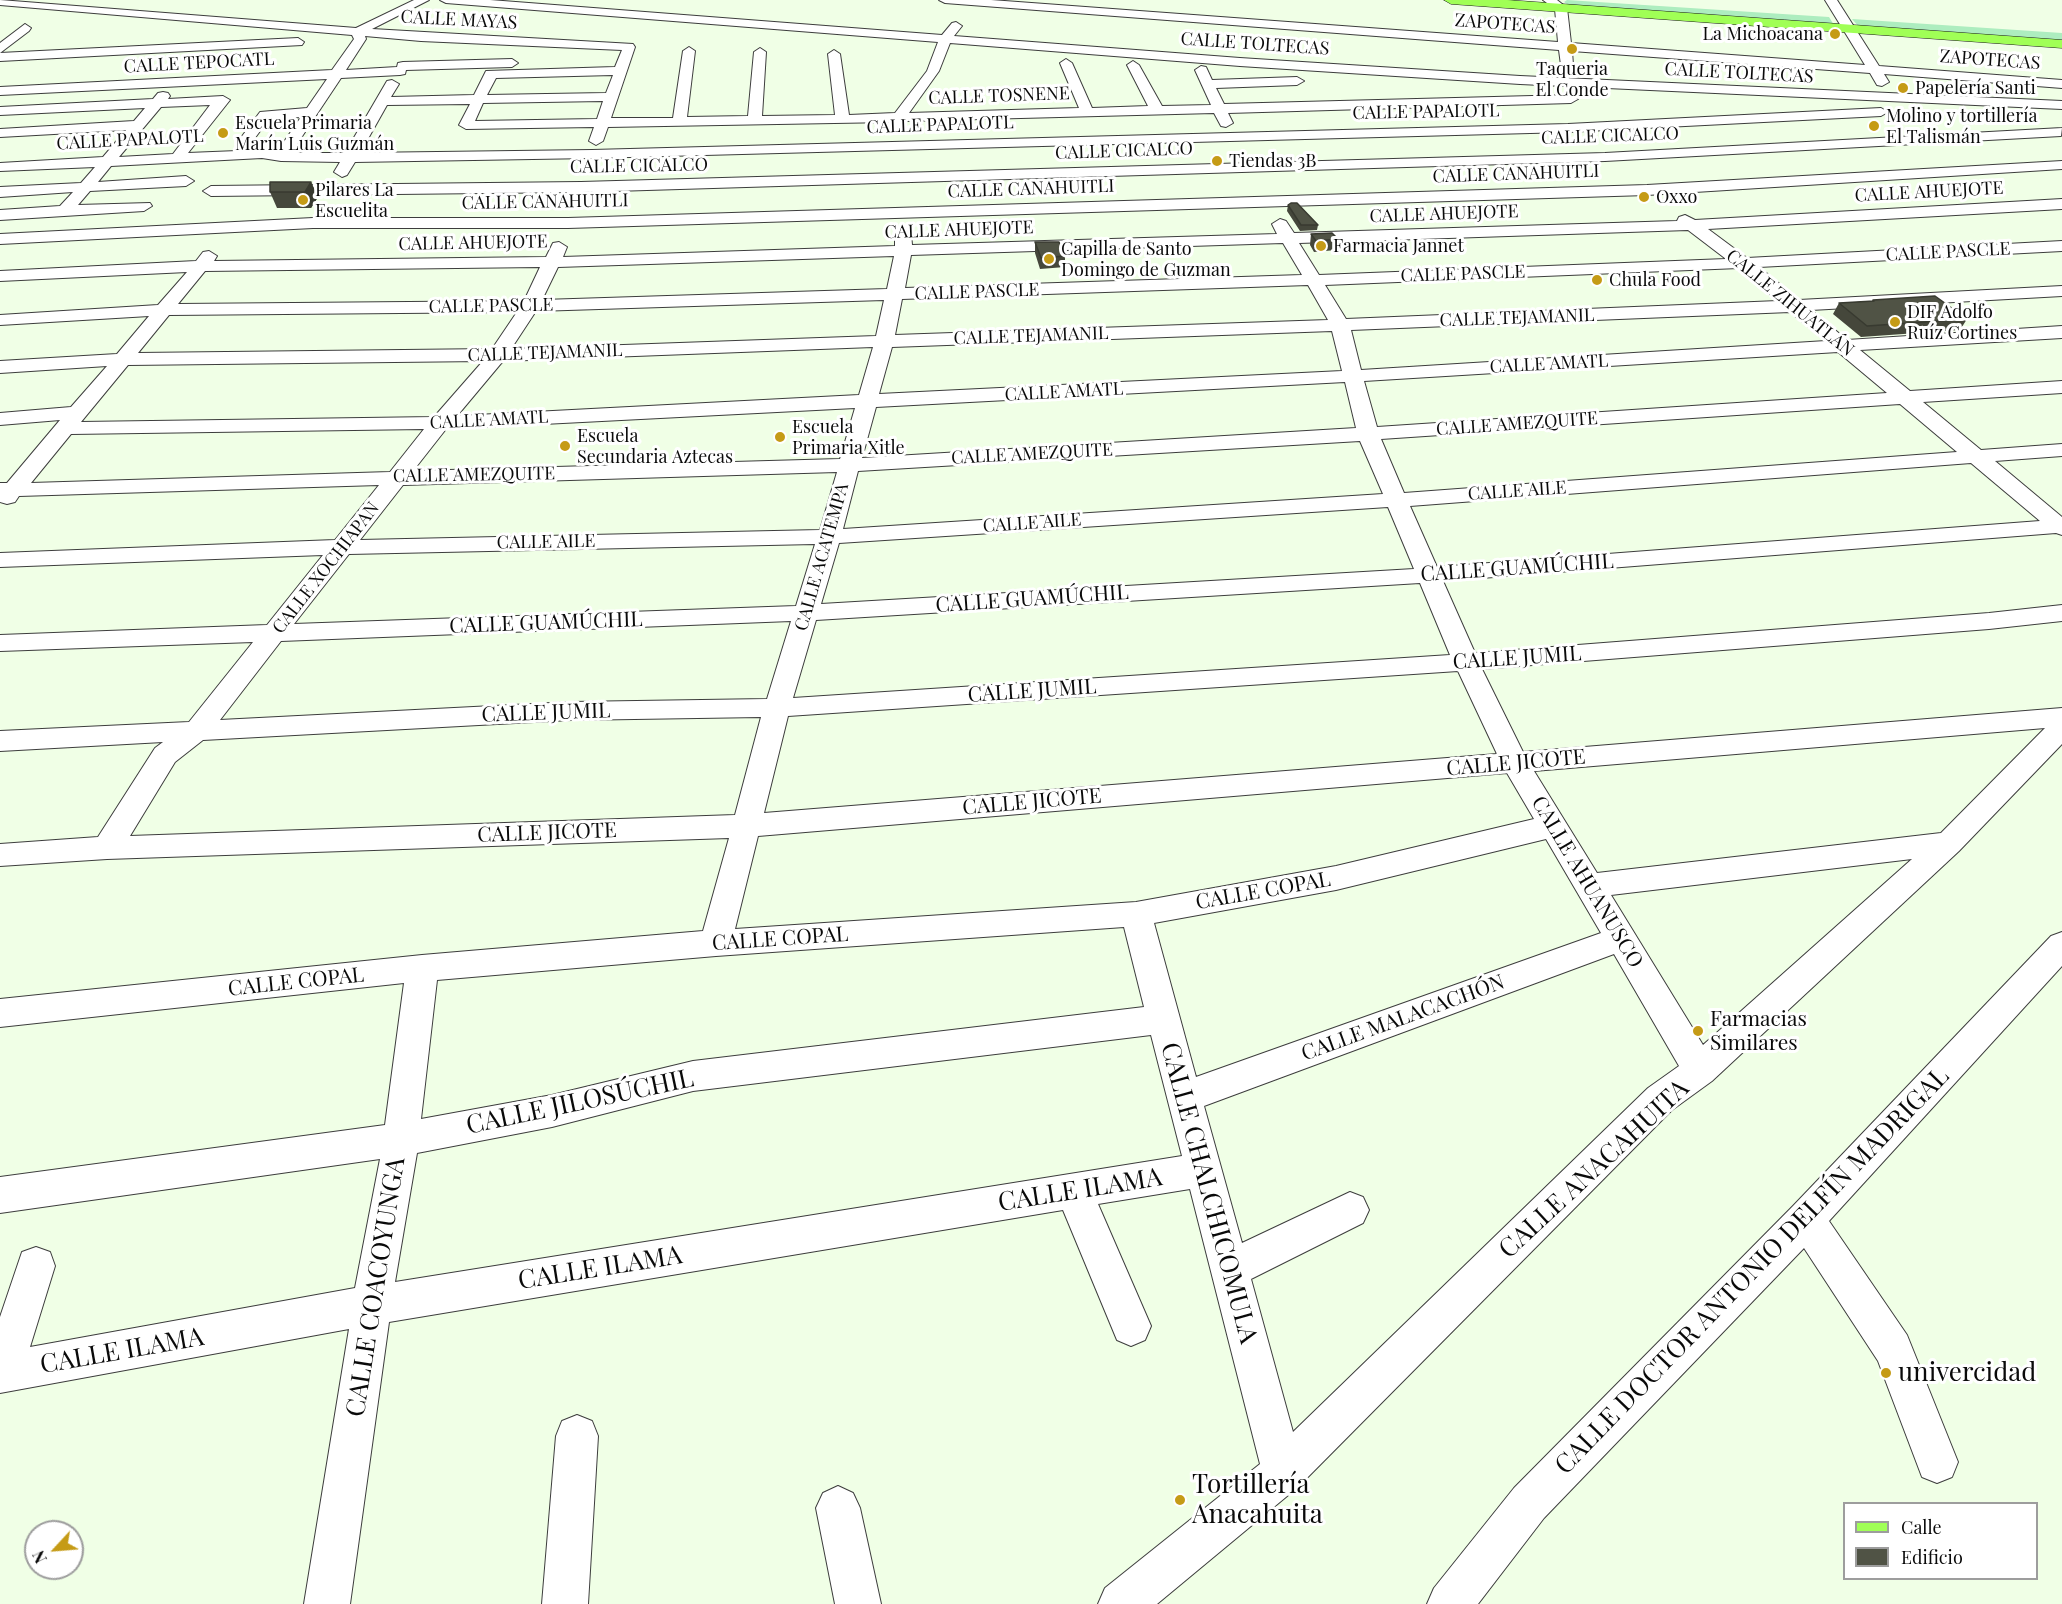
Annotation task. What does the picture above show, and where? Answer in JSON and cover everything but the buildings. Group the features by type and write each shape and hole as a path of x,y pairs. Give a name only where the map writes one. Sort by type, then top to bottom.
{"main road":[{"path":"1451,0 1555,4 1849,30 2062,44"},
{"path":"1615,0 2062,31"}],"street":[{"path":"100,24 158,0"},
{"path":"281,157 336,74 341,56 359,35 423,0"},
{"name":"CALLE TOLTECAS","path":"446,0 945,39 1243,57 1520,80 2062,105"},
{"name":"ZAPOTECAS","path":"945,0 978,1 1256,28 1567,47 2062,84"},
{"path":"1831,0 1892,96"},
{"name":"CALLE ACATEMPA","path":"716,943 777,708 829,537 884,342 895,294 904,251 896,178 895,146 899,117 926,82 945,39 978,1"},
{"name":"CALLE MAYAS","path":"0,2 359,35 628,47"},
{"path":"1555,4 1567,47 1567,82"},
{"path":"657,32 694,6"},
{"path":"1256,28 1264,8"},
{"path":"566,22 584,11"},
{"path":"0,37 20,32 0,49"},
{"path":"156,49 172,34"},
{"path":"0,57 266,44 359,35"},
{"path":"313,223 421,37"},
{"path":"65,54 82,39"},
{"path":"628,47 642,40"},
{"path":"65,211 207,46"},
{"name":"CALLE XOCHIAPAN","path":"107,848 165,755 197,730 440,423 498,355 530,306 553,262 568,223 628,47"},
{"path":"679,122 689,51"},
{"path":"754,121 760,52"},
{"path":"834,54 843,119"},
{"name":"CALLE TEPOCATL","path":"0,91 336,74 452,64 553,61"},
{"path":"1066,63 1087,112"},
{"path":"428,100 452,64"},
{"path":"1133,65 1157,110"},
{"path":"477,99 491,74 620,70"},
{"name":"CALLE AHUANUSCO","path":"1304,81 1205,77 1247,166 1340,325 1368,434 1466,662 1515,763 1700,1070"},
{"name":"CALLE ZIHUATLÁN","path":"1520,80 1521,87 1534,101 1743,263 2061,526"},
{"path":"300,95 323,94"},
{"name":"CALLE TOSNENE","path":"477,99 466,125 843,119 1534,101 1622,96"},
{"path":"382,101 610,97"},
{"path":"1873,98 1892,127 1986,183"},
{"path":"0,111 227,99 178,157"},
{"path":"1987,101 2061,132"},
{"path":"244,143 265,115 311,112"},
{"name":"CALLE PAPALOTL","path":"0,167 262,154 281,157 350,158 592,154 1568,128 1881,112"},
{"path":"0,133 138,125"},
{"path":"40,164 74,129"},
{"path":"0,150 20,132"},
{"name":"CALLE CICALCO","path":"211,191 581,187 1605,157 2061,132"},
{"name":"CALLE CANAHUITLI","path":"0,239 313,223 568,223 1647,190 2062,165"},
{"path":"0,192 186,181"},
{"path":"2007,195 2053,220"},
{"name":"CALLE AHUEJOTE","path":"0,276 201,266 553,262 1692,225 2062,204"},
{"path":"0,215 144,206"},
{"path":"5,495 165,310 230,227"},
{"name":"CALLE PASCLE","path":"0,320 165,310 530,306 1313,280 1743,263 2062,246"},
{"name":"CALLE TEJAMANIL","path":"0,367 123,359 498,355 884,342 1794,306 2062,291"},
{"name":"CALLE AMATL","path":"0,419 440,423 1354,376 2062,332"},
{"name":"CALLE AMEZQUITE","path":"5,495 398,476 849,465 1368,434 2062,387"},
{"name":"CALLE AILE","path":"0,560 344,547 829,537 1395,500 2062,450"},
{"name":"CALLE GUAMÚCHIL","path":"0,643 806,613 1430,574 2061,526"},
{"name":"CALLE JUMIL","path":"0,741 571,711 777,708 1466,662 1989,621 2062,613"},
{"name":"CALLE JICOTE","path":"0,855 107,848 745,826 2062,717"},
{"name":"CALLE ANACAHUITA","path":"1121,1604 1283,1472 1660,1099 1700,1070 1949,843 2062,727"},
{"name":"CALLE COPAL","path":"0,1013 422,968 716,943 1136,914 1335,878 1553,826"},
{"path":"1590,886 1949,843"},
{"name":"CALLE CHALCHICOMULA","path":"1136,914 1283,1472"},
{"name":"CALLE MALACACHÓN","path":"1185,1097 1622,938"},
{"name":"CALLE DOCTOR ANTONIO DELFÍN MADRIGAL","path":"1450,1604 1529,1503 1806,1219 2062,945"},
{"name":"CALLE COACOYUNGA","path":"327,1604 372,1305 401,1138 422,968"},
{"name":"CALLE JILOSÚCHIL","path":"0,1195 401,1138 552,1111 693,1076 1162,1019"},
{"name":"CALLE ILAMA","path":"1,1373 372,1305 1202,1170"},
{"path":"1074,1191 1131,1326"},
{"path":"1230,1269 1350,1210"},
{"path":"1806,1219 1893,1349 1937,1462"},
{"path":"1,1373 36,1266"},
{"path":"565,1604 577,1436"},
{"path":"838,1508 858,1604"}],"green space":[{"path":"1567,0 1829,17 1834,25 1570,6 1564,2"},
{"path":"1852,19 2062,33 2062,41 1859,27"}],"place":[{"name":"La Michoacana","path":"1835,34"},
{"name":"Taqueria El Conde","path":"1572,49"},
{"name":"Papelería Santi","path":"1903,88"},
{"name":"Molino y tortillería El Talismán","path":"1874,126"},
{"name":"Escuela Primaria Marín Luis Guzmán","path":"223,133"},
{"name":"Tiendas 3B","path":"1217,161"},
{"name":"Oxxo","path":"1644,197"},
{"name":"Pilares La Escuelita","path":"303,200"},
{"name":"Farmacia Jannet","path":"1321,246"},
{"name":"Capilla de Santo Domingo de Guzman","path":"1049,259"},
{"name":"Chula Food","path":"1597,280"},
{"name":"DIF Adolfo Ruíz Cortines","path":"1895,322"},
{"name":"Escuela Primaria Xitle","path":"780,437"},
{"name":"Escuela Secundaria Aztecas","path":"565,446"},
{"name":"Farmacias Similares","path":"1698,1031"},
{"name":"univercidad","path":"1886,1373"},
{"name":"Tortillería Anacahuita","path":"1180,1500"}]}
